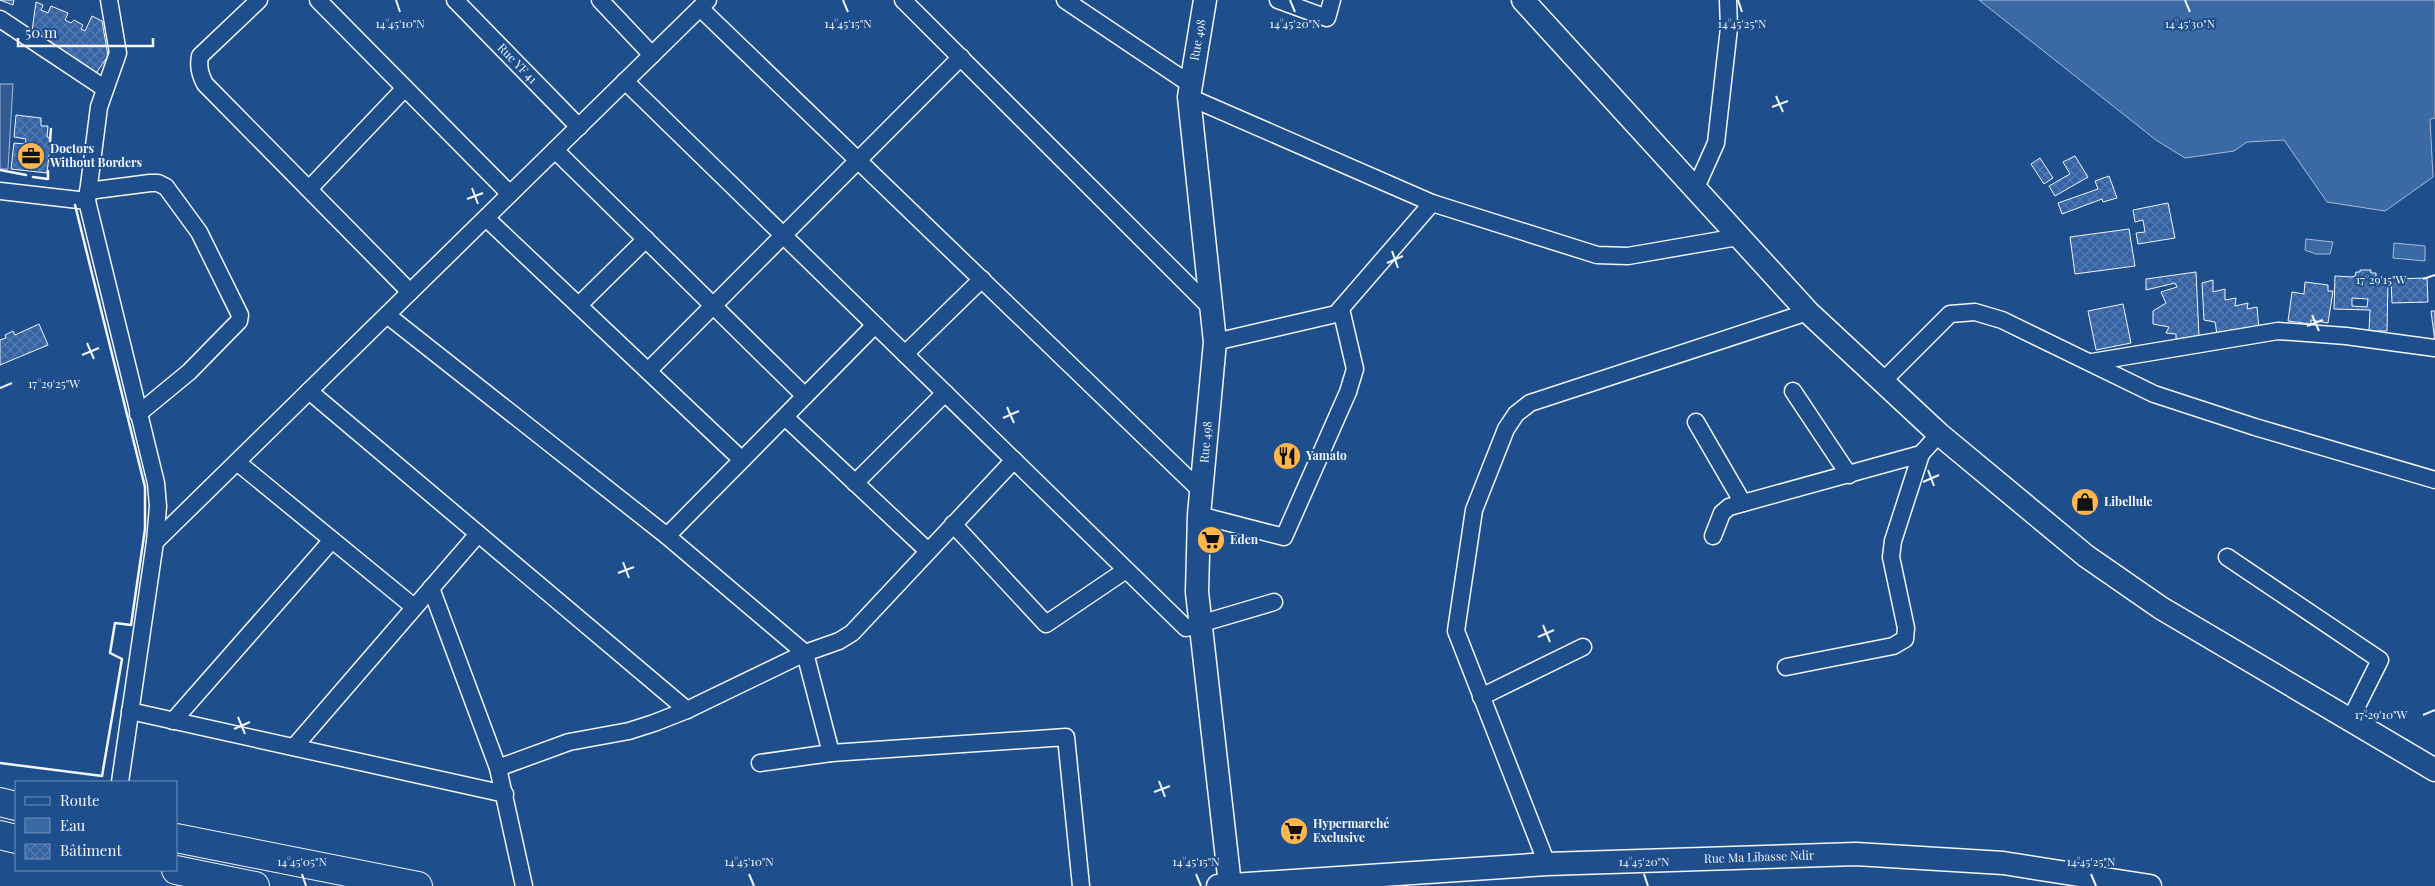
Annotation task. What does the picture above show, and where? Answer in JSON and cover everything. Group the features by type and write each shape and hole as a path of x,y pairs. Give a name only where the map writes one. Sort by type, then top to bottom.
{"highway":[{"path":"0,802 15,806"},
{"path":"0,836 15,839"},
{"path":"178,838 418,886"},
{"path":"178,870 255,886"}],"street":[{"path":"109,0 118,53 104,88 99,107 87,196 156,483 158,506 155,542 120,781"},
{"path":"258,0 200,56 198,65 200,74 206,84 410,292"},
{"path":"318,0 510,194"},
{"name":"Rue YF 41","path":"455,0 579,127"},
{"path":"600,0 652,55"},
{"path":"903,0 1212,309"},
{"path":"1065,0 1190,91 1432,203 1597,255 1628,256 1738,237"},
{"name":"Rue 498","path":"1205,0 1190,91 1215,342 1199,515 1197,592 1224,886"},
{"path":"1278,0 1327,18 1332,0"},
{"path":"1523,0 1808,312 1882,383 1939,434 2093,562 2161,608 2435,770"},
{"path":"1695,190 1716,143 1729,28 1728,0"},
{"path":"155,542 704,4 858,160 1201,491"},
{"path":"0,19 104,88"},
{"path":"648,371 961,57"},
{"path":"625,81 1186,628 1274,602"},
{"path":"309,189 405,88"},
{"path":"556,150 806,396"},
{"path":"0,191 87,196 158,183 166,187 199,232 240,315 239,321 189,372 138,414"},
{"path":"1215,342 1336,314 1432,203"},
{"path":"486,218 742,460"},
{"path":"579,305 646,239"},
{"path":"905,354 982,279"},
{"path":"1199,515 1284,537 1348,392 1355,369 1342,309"},
{"path":"1547,864 1458,640 1456,622 1474,510 1506,430 1516,414 1530,403 1808,312"},
{"path":"1882,383 1950,314 1975,312 2002,320 2092,362 2154,394 2255,427 2435,480"},
{"path":"387,315 667,536 805,653 831,753"},
{"path":"667,536 875,325"},
{"path":"2092,362 2278,331 2346,336 2435,348"},
{"path":"309,391 687,710"},
{"path":"1794,391 1849,475"},
{"path":"855,484 945,393"},
{"path":"785,417 928,551"},
{"path":"1696,422 1743,503"},
{"path":"1786,667 1893,646 1905,639 1906,628 1891,557 1893,541 1921,454 1939,434"},
{"path":"1713,536 1722,513 1729,507 1921,454"},
{"path":"498,768 569,742 629,731 687,710 805,653 839,641 852,633 1014,460"},
{"path":"237,462 414,608"},
{"path":"953,524 1046,624 1126,570"},
{"path":"294,747 478,534"},
{"path":"173,721 332,540"},
{"path":"2227,557 2380,660 2350,720"},
{"path":"431,588 498,768 524,886"},
{"path":"1481,697 1583,647"},
{"path":"130,711 505,794"},
{"path":"760,762 831,753 1066,737 1081,886"},
{"name":"Rue Ma Libasse Ndir","path":"1224,886 1547,864 1803,855 1906,856 2004,863 2150,886"}],"shaded area":[{"path":"0,84 13,84 8,169 0,169"}],"water":[{"path":"1979,0 2435,0 2435,118 2430,119 2433,177 2385,211 2327,202 2284,140 2247,142 2234,151 2185,158 2156,140"},
{"path":"2306,239 2333,242 2330,254 2316,254 2305,250"},
{"path":"2394,243 2425,246 2425,261 2393,258"}],"building":[{"path":"0,0 14,0 13,5"},
{"path":"36,2 43,5 41,10 48,13 51,6 68,13 65,20 71,23 74,20 83,25 81,29 85,31 92,16 102,21 108,56 94,76 32,31"},
{"name":"Doctors Without Borders","path":"16,115 41,118 41,126 48,126 47,137 51,138 47,173 11,169 14,143 25,144 26,139 14,137"},
{"path":"2075,156 2088,177 2055,196 2049,186 2070,174 2063,162"},
{"path":"2040,158 2053,178 2044,184 2031,164"},
{"path":"2109,176 2117,198 2103,202 2102,199 2062,214 2058,203 2098,189 2095,181"},
{"path":"2168,203 2175,238 2138,244 2136,233 2145,232 2143,220 2135,222 2133,210"},
{"path":"2129,229 2135,266 2075,274 2070,237"},
{"path":"2360,270 2371,270 2371,273 2376,273 2376,280 2388,281 2387,331 2369,331 2370,310 2334,309 2335,276 2352,277 2355,276 2356,272 2360,272","holes":["2352,298 2368,299 2367,307 2352,306"]},
{"path":"2196,272 2199,336 2176,339 2176,334 2166,333 2169,327 2153,324 2153,311 2166,303 2161,292 2177,287 2175,283 2146,290 2146,279"},
{"path":"2427,278 2428,302 2392,303 2391,279"},
{"path":"2213,280 2213,292 2225,289 2225,300 2236,298 2235,306 2248,303 2247,309 2257,307 2259,330 2217,334 2215,322 2204,320 2202,283"},
{"path":"2305,282 2328,285 2328,291 2333,291 2328,323 2311,320 2311,324 2288,321 2292,292 2304,294"},
{"path":"2123,304 2131,343 2096,350 2088,311"},
{"path":"2431,311 2435,311 2435,342"},
{"path":"39,324 48,345 0,365 0,340 6,338 5,335 13,331 15,335"}],"wall":[{"path":"50,141 51,129"},
{"path":"0,170 26,175"},
{"path":"33,177 48,179 48,171"},
{"path":"0,763 102,776 122,659 110,653 115,623 131,625 145,529 145,487 75,205"}],"place":[{"name":"Doctors Without Borders","path":"31,156"},
{"name":"Yamato","path":"1287,456"},
{"name":"Libellule","path":"2085,502"},
{"name":"Eden","path":"1211,540"},
{"name":"Hypermarché Exclusive","path":"1294,831"}]}
